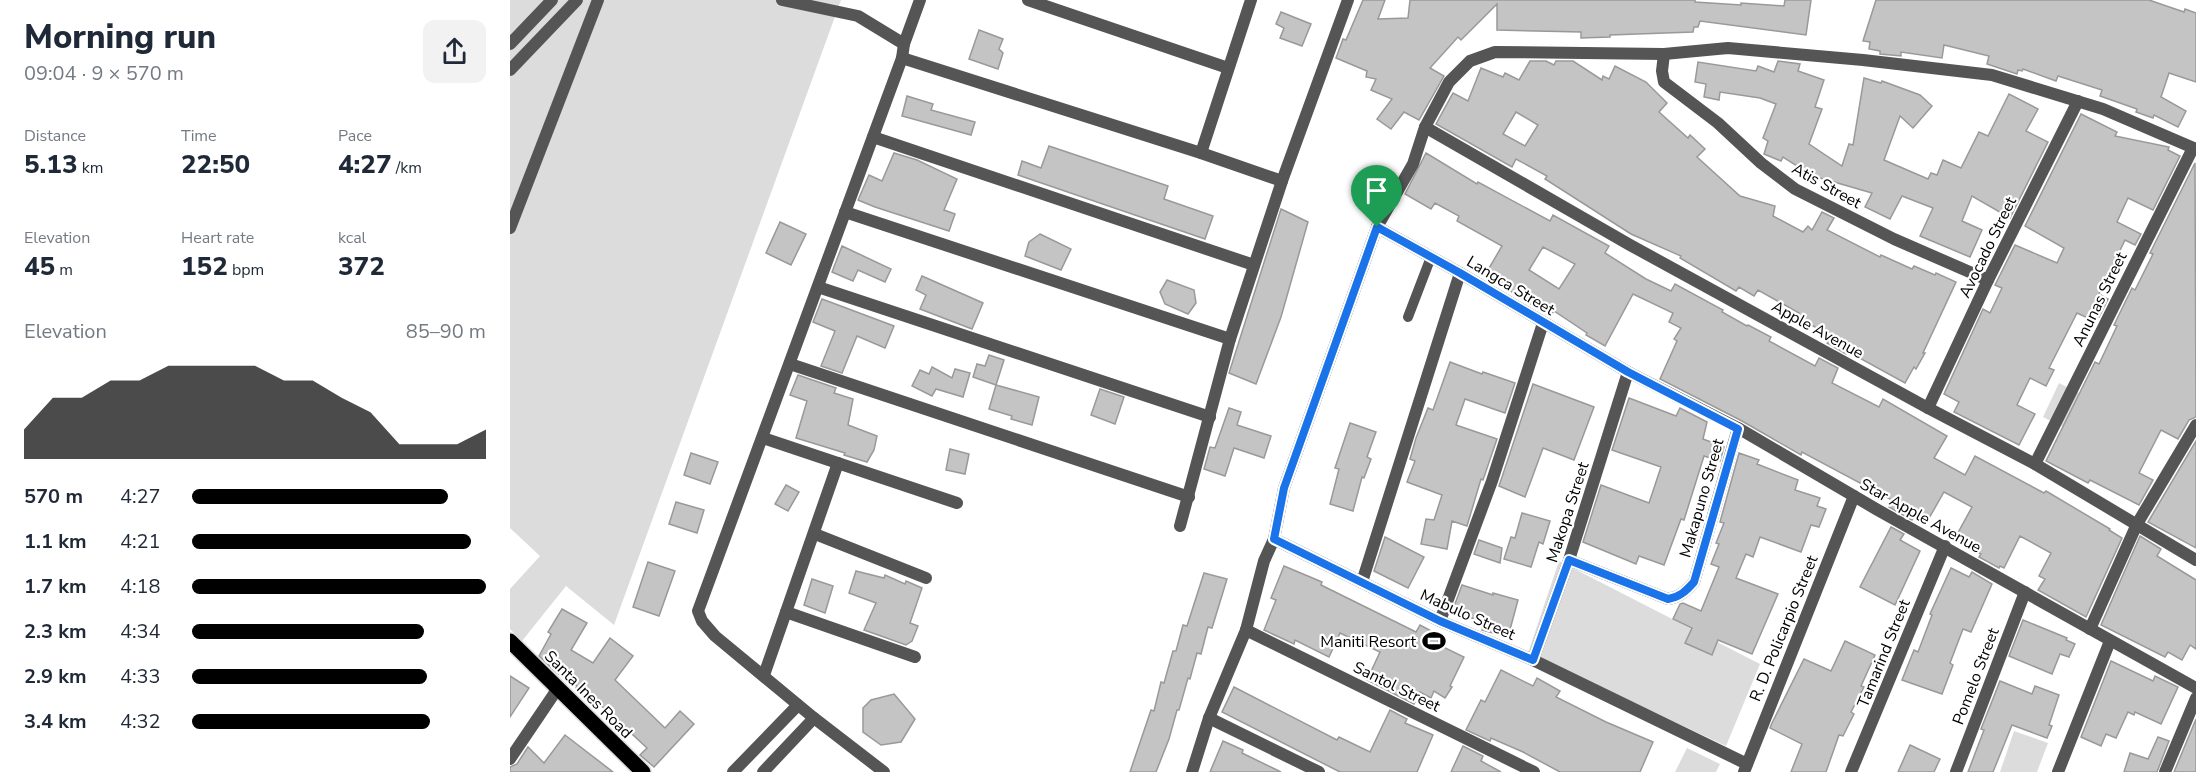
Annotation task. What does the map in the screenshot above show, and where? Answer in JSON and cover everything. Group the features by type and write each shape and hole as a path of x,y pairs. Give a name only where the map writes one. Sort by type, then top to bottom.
{"main road":[{"name":"Santa Ines Road","path":"510,641 643,772"}],"street":[{"path":"510,44 552,0"},
{"path":"510,70 577,0"},
{"path":"510,228 598,0"},
{"path":"782,0 858,16 904,44"},
{"path":"884,772 814,718 715,636 702,621 699,611 902,58 904,44 920,0"},
{"path":"1028,0 1228,68"},
{"path":"1201,153 1251,0"},
{"path":"1180,526 1230,339 1282,181 1348,0"},
{"path":"1192,772 1209,718 1246,630 1264,561 1274,539 1284,488 1377,227 1413,164 1425,127 1449,82 1470,61 1495,52 1664,54 1728,48 1933,67 1992,75 2078,101 2194,149"},
{"name":"Atis Street","path":"1664,54 1662,71 1664,82 1718,123 1761,163 1796,189 1894,239 1989,280"},
{"path":"902,58 1282,181"},
{"name":"Avocado Street","path":"1928,408 2078,101"},
{"name":"Apple Avenue","path":"1425,127 1620,239 2035,464 2196,560"},
{"path":"873,137 1254,265"},
{"name":"Anunas Street","path":"2035,464 2194,149"},
{"path":"845,212 1230,339"},
{"name":"Langca Street","path":"1377,227 1628,372"},
{"path":"1362,582 1460,273"},
{"path":"818,287 1210,417"},
{"path":"1440,621 1492,481 1543,323"},
{"path":"790,364 1189,497"},
{"name":"Star Apple Avenue","path":"1628,372 1738,429 2196,688"},
{"name":"Makopa Street","path":"1533,660 1569,560 1628,372"},
{"path":"2090,628 2137,524 2196,425"},
{"name":"Makapuno Street","path":"1569,560 1668,599 1677,597 1686,591 1694,582 1738,429"},
{"path":"763,438 957,503"},
{"path":"764,675 838,463"},
{"name":"R. D. Policarpio Street","path":"1745,768 1854,496"},
{"path":"815,534 926,578"},
{"name":"Mabulo Street","path":"1274,539 1440,621 1533,660 1745,768"},
{"name":"Tamarind Street","path":"1851,772 1945,546"},
{"name":"Pomelo Street","path":"1956,772 2025,592"},
{"path":"786,612 915,657"},
{"name":"Santol Street","path":"1246,630 1534,772"},
{"path":"2058,772 2110,641"},
{"path":"510,759 558,688"},
{"path":"2165,772 2196,698"},
{"path":"733,772 798,705"},
{"path":"763,772 814,718"},
{"path":"1209,718 1319,772"},
{"path":"764,741 779,755"}],"lane":[{"path":"1408,317 1431,257"}],"shaded area":[{"path":"510,0 841,0 614,625 566,586 522,641 510,629 510,589 540,556 510,528"},
{"path":"2059,383 2121,414 2105,448 2043,417"},
{"path":"1559,561 1760,664 1726,746 1528,653"},
{"path":"2014,731 2048,743 2037,772 2000,772"},
{"path":"1687,748 1720,764 1716,772 1675,772"}],"building":[{"path":"1363,0 1385,0 1378,19 1408,18 1410,0 1695,0 1695,2 1784,6 1785,0 1811,0 1806,35 1700,21 1698,27 1694,27 1693,32 1581,38 1581,32 1497,30 1497,4 1461,40 1458,37 1430,68 1444,76 1419,120 1404,112 1391,129 1377,119 1392,99 1371,90 1376,79 1366,77 1367,71 1336,58"},
{"path":"1876,0 2149,0 2184,12 2185,9 2196,13 2196,82 2169,73 2161,97 2186,111 2178,127 2154,115 2153,118 2136,112 2137,109 2100,96 2102,90 2058,76 2056,81 2023,69 2018,70 2017,74 1987,64 1989,56 1944,45 1942,58 1901,52 1901,56 1880,54 1880,51 1869,49 1870,42 1863,41"},
{"path":"1281,12 1311,24 1302,46 1280,38 1284,28 1276,24"},
{"path":"979,30 1003,39 999,49 1003,53 998,69 969,59"},
{"path":"1530,61 1546,61 1554,65 1556,61 1573,61 1602,80 1603,76 1609,79 1615,66 1646,82 1667,103 1659,112 1688,138 1690,135 1705,149 1697,157 1740,196 1775,206 1773,216 1803,232 1808,226 1812,230 1822,212 1834,218 1827,230 1880,257 1881,255 1912,269 1914,266 1935,275 1936,273 1956,282 1916,369 1914,367 1905,383 1847,351 1846,354 1827,343 1831,336 1797,317 1799,313 1758,290 1754,296 1739,287 1736,291 1680,258 1681,256 1631,234 1545,179 1547,176 1516,159 1512,167 1436,124 1453,93 1468,101 1481,68 1503,77 1505,73 1519,80","holes":["1516,112 1538,125 1525,146 1503,134"]},
{"path":"1778,61 1800,64 1798,71 1824,80 1815,107 1822,109 1809,144 1842,166 1849,144 1853,145 1864,78 1881,83 1882,81 1920,95 1932,106 1913,128 1900,116 1884,160 1928,179 1931,173 1937,175 1943,160 1961,168 1979,132 1988,136 2009,94 2038,109 2026,131 2048,142 2010,218 1972,196 1962,221 1982,230 1970,257 1920,236 1933,208 1902,196 1890,219 1865,207 1872,193 1820,178 1819,180 1783,157 1781,161 1764,154 1768,141 1763,138 1776,104 1760,98 1720,92 1719,100 1704,97 1706,84 1695,82 1698,62 1756,71 1758,66 1774,72"},
{"path":"907,96 933,104 931,110 975,122 971,135 902,116"},
{"path":"2081,114 2117,132 2115,136 2169,147 2168,150 2180,156 2153,210 2128,198 2117,222 2141,234 2135,245 2125,240 2099,294 2108,299 2099,317 2094,315 2092,320 2077,313 2049,368 2054,370 2046,386 2030,378 2017,405 2035,414 2019,445 1954,412 1959,402 1944,394 1983,309 1990,313 2002,288 1995,285 2015,245 2057,263 2064,248 2025,226"},
{"path":"1049,146 1168,186 1164,199 1213,216 1205,239 1018,175 1022,161 1041,168"},
{"path":"894,153 917,160 957,179 944,210 955,214 949,231 858,200 869,175 882,181"},
{"path":"1426,153 1477,184 1478,182 1550,221 1553,215 1609,246 1605,253 1646,279 1671,291 1675,284 1747,326 1771,337 1769,341 1815,366 1819,358 1838,368 1832,383 1879,407 1883,399 1947,436 1934,458 1965,475 1975,456 2044,493 2046,491 2110,529 2122,538 2086,617 2038,590 2045,579 2039,576 2051,553 2020,536 2004,568 2000,566 1999,568 1979,557 1981,554 1954,540 1972,507 1944,492 1928,520 1916,513 1912,520 1889,507 1892,500 1802,452 1801,455 1742,421 1660,379 1677,341 1674,339 1681,328 1669,322 1673,313 1633,294 1605,346 1554,311 1550,316 1485,275 1502,246 1457,221 1459,216 1435,203 1431,209 1405,194","holes":["1543,247 1575,264 1559,289 1529,270"]},
{"path":"2195,163 2196,417 2189,420 2178,439 2161,430 2139,473 2153,480 2139,505 2090,480 2088,483 2046,461 2095,362 2099,364 2117,326 2114,325 2132,288 2135,290 2153,254 2150,253"},
{"path":"1281,209 1308,222 1281,317 1256,384 1229,373"},
{"path":"780,222 806,234 791,265 766,253"},
{"path":"1040,234 1071,249 1061,270 1025,256 1029,242"},
{"path":"842,246 891,269 885,282 858,270 853,281 832,272"},
{"path":"922,276 983,303 972,329 920,309 926,295 916,290"},
{"path":"1167,280 1194,290 1196,303 1188,314 1165,304 1160,292"},
{"path":"822,299 894,326 885,348 857,336 842,373 821,366 835,331 813,322"},
{"path":"989,355 1004,360 996,385 973,377 977,364 985,366"},
{"path":"1450,362 1515,383 1505,413 1465,399 1456,425 1497,439 1483,480 1481,479 1467,526 1452,521 1447,549 1421,544 1426,519 1434,520 1442,495 1407,482 1415,461 1410,459 1416,438 1428,408 1433,410"},
{"path":"932,367 952,378 955,369 970,373 963,397 936,389 932,396 912,386 920,370 929,374"},
{"path":"798,375 836,388 834,393 853,399 848,425 877,436 874,450 867,462 796,438 807,401 790,395"},
{"path":"1533,384 1594,407 1574,460 1543,448 1525,497 1499,486"},
{"path":"996,385 1039,397 1032,425 989,409"},
{"path":"1100,389 1124,397 1115,424 1091,415"},
{"path":"1629,398 1676,416 1680,408 1707,422 1703,439 1724,447 1720,461 1704,456 1684,520 1681,519 1664,565 1639,556 1636,564 1583,542 1601,485 1649,503 1661,467 1612,450"},
{"path":"1229,408 1241,412 1237,425 1271,436 1264,458 1234,448 1225,476 1204,469 1210,447 1215,448"},
{"path":"1350,423 1376,432 1367,457 1371,459 1364,478 1362,477 1353,511 1330,504 1339,469 1335,468"},
{"path":"2196,441 2196,548 2148,522"},
{"path":"950,449 969,454 965,474 946,470"},
{"path":"691,453 718,462 710,484 684,475"},
{"path":"1739,453 1759,460 1757,464 1798,480 1795,490 1820,498 1817,506 1826,509 1819,527 1811,525 1801,552 1760,537 1753,557 1746,554 1736,578 1778,594 1752,654 1718,640 1712,655 1685,643 1692,628 1673,619 1680,604 1683,603 1701,611 1719,567 1711,564 1719,544 1716,543 1724,523 1720,522"},
{"path":"786,485 799,492 788,511 775,504"},
{"path":"676,502 704,510 697,533 669,524"},
{"path":"1522,513 1550,521 1543,544 1539,542 1531,567 1504,559 1511,537 1515,538"},
{"path":"1891,527 1904,534 1900,540 1920,551 1895,605 1860,587"},
{"path":"2140,536 2161,549 2157,556 2196,580 2196,649 2190,645 2182,660 2168,652 2165,657 2101,625"},
{"path":"1385,537 1424,557 1408,588 1374,571"},
{"path":"1479,540 1502,548 1500,563 1474,554"},
{"path":"648,562 675,571 659,616 633,607"},
{"path":"1284,566 1322,582 1321,585 1416,632 1420,625 1441,636 1437,644 1464,657 1445,698 1434,691 1431,698 1420,692 1414,704 1367,680 1380,652 1340,633 1329,657 1295,640 1294,644 1264,630 1276,600 1271,598"},
{"path":"1951,568 1969,577 1972,572 1992,584 1971,632 1963,629 1950,663 1953,665 1942,694 1902,680 1914,650 1918,652 1932,615 1930,614"},
{"path":"856,571 884,578 885,575 905,584 906,581 922,588 910,623 918,626 912,641 906,645 864,630 876,603 849,593"},
{"path":"1204,573 1227,579 1212,628 1208,627 1201,654 1197,653 1190,679 1188,678 1156,772 1130,772 1151,710 1154,711 1161,682 1164,683 1173,651 1176,651 1183,625 1187,626"},
{"path":"812,579 833,586 825,613 804,605"},
{"path":"1462,585 1518,600 1508,637 1482,630 1485,622 1452,612"},
{"path":"562,609 587,623 571,650 593,663 610,638 633,656 615,680 665,728 680,711 694,724 654,767 640,755 647,748 604,708 557,673 539,656 551,634 548,632"},
{"path":"2023,620 2067,638 2066,640 2075,644 2069,657 2060,654 2052,674 2009,656"},
{"path":"1845,641 1875,655 1861,686 1864,687 1851,712 1854,714 1843,736 1839,735 1826,772 1791,772 1802,744 1770,728 1772,723 1804,659 1831,671"},
{"path":"2111,661 2153,681 2155,676 2178,687 2161,724 2135,712 2134,715 2128,712 2116,738 2106,734 2101,746 2081,737"},
{"path":"1501,670 1533,686 1537,678 1560,691 1556,697 1653,742 1640,772 1560,772 1523,752 1466,730 1481,700 1485,702"},
{"path":"510,676 529,688 510,717"},
{"path":"2000,681 2032,694 2035,686 2059,695 2049,725 2052,726 2047,738 2012,725 1993,772 1968,772 1984,730 1981,729"},
{"path":"1234,687 1337,740 1339,737 1370,752 1390,710 1407,719 1405,723 1433,735 1417,772 1340,772 1222,712"},
{"path":"894,694 915,719 901,742 881,745 863,732 863,708 871,700"},
{"path":"2196,719 2196,772 2174,772"},
{"path":"565,735 613,772 510,772 510,767 517,764 528,747 544,763"},
{"path":"2158,737 2169,741 2157,772 2124,772 2130,753 2148,759"},
{"path":"1223,741 1243,750 1242,753 1281,772 1210,772"},
{"path":"1910,745 1940,759 1934,772 1898,772"},
{"path":"1463,746 1483,756 1481,761 1501,772 1451,772"}],"place":[{"name":"Maniti Resort","path":"1434,641"}],"route":[{"path":"1377,227 1628,372 1738,429 1694,582 1686,591 1677,597 1668,599 1569,560 1533,660 1440,621 1274,539 1284,488 1377,227"}]}
